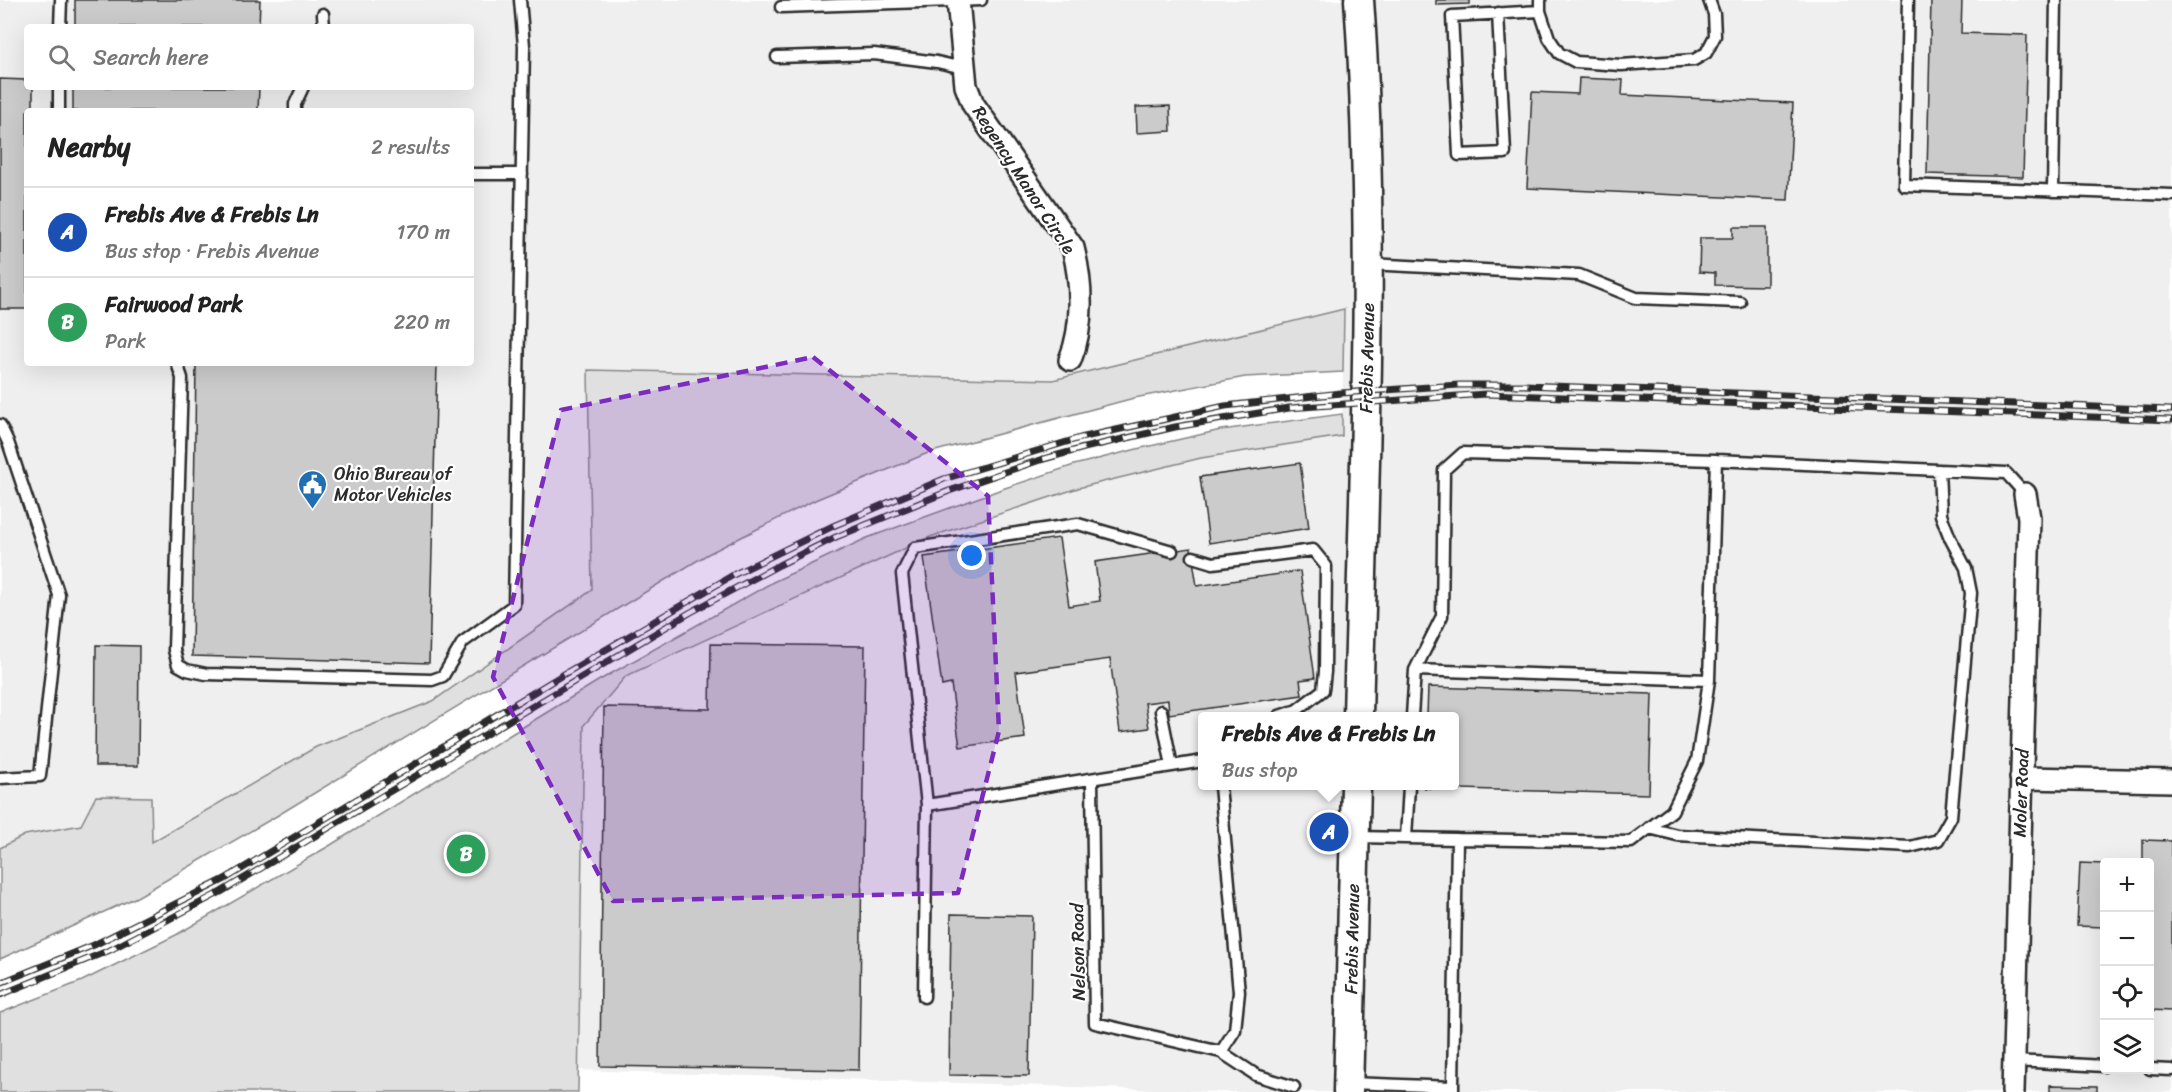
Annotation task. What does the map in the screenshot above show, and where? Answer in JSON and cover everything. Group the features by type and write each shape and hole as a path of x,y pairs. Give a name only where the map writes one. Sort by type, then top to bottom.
{"main road":[{"name":"Frebis Avenue","path":"1358,712 1369,264 1366,120 1359,0"},
{"name":"Frebis Avenue","path":"1348,1088 1356,790"}],"street":[{"name":"Regency Manor Circle","path":"958,1 963,68 966,86 973,104 1073,248 1079,272 1080,296 1075,348 1070,360"},
{"name":"Moler Road","path":"2013,1092 2029,518 2025,494"},
{"path":"2021,778 2172,781"}],"lane":[{"path":"60,0 60,24"},
{"path":"178,366 182,378 174,650 178,665 187,670 206,674 432,680 443,676 463,642 514,605 524,46 520,0"},
{"path":"781,6 981,0"},
{"path":"1498,13 1505,153 1459,155 1452,16 1498,13 1540,6 1549,38 1559,53 1576,62 1621,65 1670,62 1694,60 1706,53 1715,36 1714,14 1709,0"},
{"path":"1908,0 1904,185 2172,195"},
{"path":"2053,191 2056,0"},
{"path":"323,14 324,24"},
{"path":"777,57 874,54 937,62 963,68"},
{"path":"59,90 59,108"},
{"path":"295,108 302,90"},
{"path":"474,174 522,174"},
{"path":"1369,264 1580,275 1636,298 1740,303"},
{"path":"0,425 9,442 58,595 40,777 0,778"},
{"path":"1412,712 1415,670 1442,616 1444,470 1463,453 1716,460 2006,473 2025,494"},
{"path":"1354,837 1631,842 1671,811 1697,761 1709,680 1716,460"},
{"path":"1649,828 1677,835 1910,847 1938,840 1951,817 1971,593 1966,568 1941,515 1939,470"},
{"path":"924,998 927,805 902,574 915,548 1078,524 1172,551"},
{"path":"1193,557 1213,563 1313,550 1326,566 1323,690 1292,712"},
{"path":"1415,670 1709,680"},
{"path":"1161,711 1172,765"},
{"path":"927,805 1198,762"},
{"name":"Nelson Road","path":"1092,779 1095,1023 1221,1052 1256,1075 1294,1087"},
{"path":"1220,790 1239,992 1234,1030 1221,1052"},
{"path":"1406,838 1409,790"},
{"path":"1348,1088 1453,1089 1457,838"},
{"path":"2014,1061 2100,1066"},
{"path":"2154,1069 2172,1070"}],"highlighted area":[{"path":"813,357 988,496 999,731 958,893 613,901 493,677 561,410"}],"shaded area":[{"path":"0,0 2172,0 2172,1092 1218,1092 579,1070 584,724 626,676 930,537 1078,488 1201,458 1342,436 1344,309 1053,380 588,370 592,590 433,701 316,747 152,843 81,825 25,835 0,848"},
{"path":"1344,309 1343,372 1245,377 1134,398 928,453 815,500 708,554 275,817 137,897 0,959 0,848 25,835 81,825 96,796 151,797 152,842 316,747 433,701 592,590 588,370 1053,380"},
{"path":"1342,414 1342,436 1201,458 1078,488 930,537 626,676 584,725 578,1092 0,1092 0,1013 82,981 176,935 329,846 598,681 773,582 867,538 1074,465 1221,430"}],"building":[{"path":"75,0 260,0 259,24 75,24"},
{"path":"1436,0 1470,0 1470,4 1436,5"},
{"path":"1931,0 1962,0 1961,33 2027,35 2023,177 1927,174"},
{"path":"1579,78 1623,80 1622,95 1793,103 1788,200 1527,188 1532,92 1578,94"},
{"path":"0,79 24,80 24,90 33,90 33,108 24,108 24,309 0,309"},
{"path":"73,90 259,90 258,108 73,108"},
{"path":"1170,106 1171,131 1137,133 1136,107"},
{"path":"1733,227 1767,227 1767,286 1715,285 1715,273 1699,272 1700,238 1733,238"},
{"name":"Ohio Bureau of Motor Vehicles","path":"196,366 437,366 429,663 192,656"},
{"path":"1300,463 1309,528 1209,543 1200,477"},
{"path":"1059,538 1069,606 1100,601 1095,562 1191,548 1197,586 1300,571 1315,678 1300,680 1302,695 1169,714 1168,700 1145,703 1149,728 1120,732 1110,659 1016,672 1025,738 960,747 951,684 942,686 924,557"},
{"path":"711,644 865,646 859,1070 600,1066 604,707 710,709"},
{"path":"96,645 139,646 138,766 95,766"},
{"path":"1428,687 1652,694 1649,794 1459,789 1459,712 1427,712"},
{"path":"2143,840 2172,841 2172,1011 2154,1010 2154,858 2143,858"},
{"path":"2080,863 2100,864 2100,927 2077,926"},
{"path":"951,914 1032,916 1029,1076 949,1075"},
{"path":"2050,1085 2097,1086 2097,1092 2050,1092"}],"railway":[{"path":"0,983 94,945 225,879 559,677 735,574 833,526 944,479 1080,438 1225,406 1341,393 1459,385 1525,385 2172,410"},
{"path":"0,995 110,950 221,892 691,612 779,565 836,537 949,491 1040,460 1084,448 1175,427 1289,408 1486,394 2172,420"}],"place":[{"name":"Ohio Bureau of Motor Vehicles","path":"313,510"},
{"name":"Frebis Ave & Frebis Ln","path":"1329,832"},
{"name":"Fairwood Park","path":"466,854"}]}
